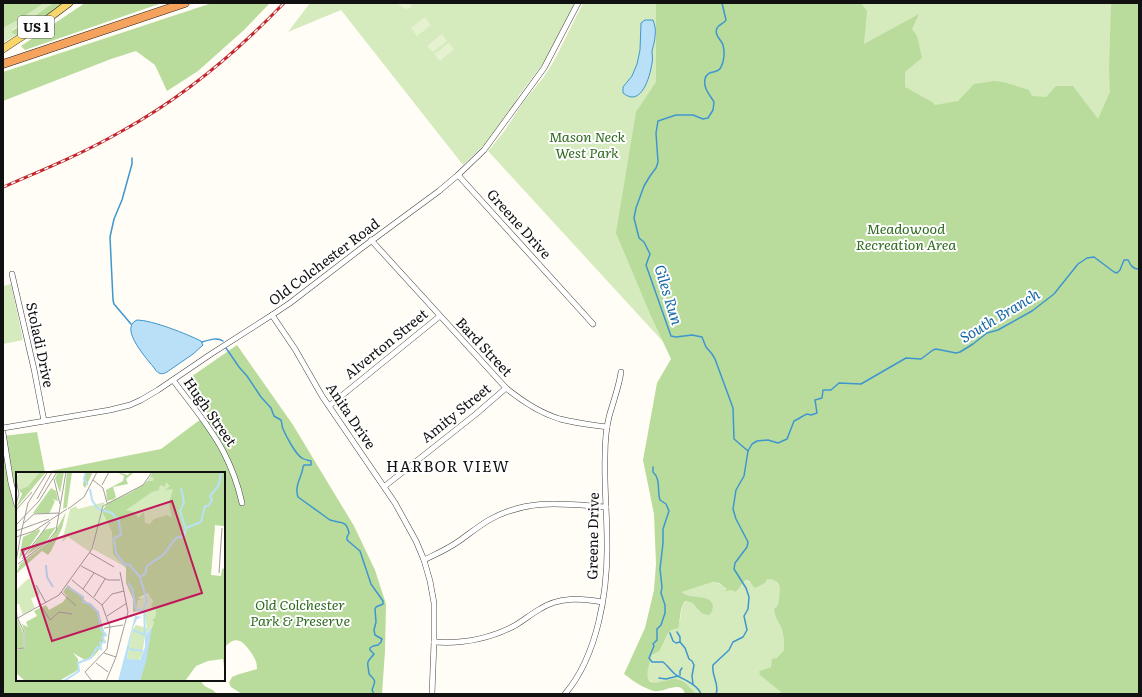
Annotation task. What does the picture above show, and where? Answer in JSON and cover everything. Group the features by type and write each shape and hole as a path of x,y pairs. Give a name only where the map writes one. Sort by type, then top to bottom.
{"highway":[{"path":"3,64 185,3"}],"main road":[{"name":"US 1","path":"3,49 41,24 69,3"}],"street":[{"name":"Old Colchester Road","path":"3,428 110,410 130,405 152,394 272,315 420,205 458,175 484,150 544,68 578,3"},
{"name":"Greene Drive","path":"458,175 593,324"},
{"name":"Bard Street","path":"371,240 506,388 520,400 550,415 570,421 607,427"},
{"name":"Stoladi Drive","path":"12,274 34,369 44,421"},
{"name":"Anita Drive","path":"272,315 295,350 328,406 384,486 407,524 424,560 434,603 432,694"},
{"name":"Alverton Street","path":"328,406 440,316"},
{"name":"Greene Drive","path":"565,694 579,675 587,658 595,635 602,602 607,555 605,456 607,427 620,382 621,372"},
{"name":"Hugh Street","path":"173,380 223,451 234,476 242,503"},
{"name":"Amity Street","path":"384,486 476,414 506,388"},
{"path":"3,433 11,484 16,502"},
{"path":"424,560 449,548 491,519 520,508 537,504 554,503 606,507"},
{"path":"434,642 463,642 489,636 515,626 545,606 562,600 586,599 602,602"}],"green space":[{"path":"3,3 44,3 22,18 3,28"},
{"path":"44,3 53,3 12,30 12,33 16,35 3,43 3,28 22,18"},
{"path":"53,3 63,3 16,35 12,33 12,31"},
{"path":"85,3 162,3 25,50 21,46"},
{"path":"212,3 270,3 244,30 198,71 167,91 155,65 136,51 111,59 3,101 3,72"},
{"path":"310,3 575,3 545,61 520,94 493,135 463,165 341,10 288,32"},
{"path":"396,3 412,3 410,8 406,9"},
{"name":"Meadowood Recreation Area","path":"583,3 1139,3 1139,611 776,618 782,629 784,650 771,667 759,671 781,692 781,694 696,694 690,687 669,680 653,683 649,680 646,675 652,655 663,644 667,635 680,621 682,608 685,601 694,605 699,612 711,612 713,608 712,603 708,600 689,596 682,592 713,582 727,589 726,592 731,590 735,592 746,580 752,584 689,370 488,151 503,133 524,101 543,78 554,61"},
{"name":"Meadowood Recreation Area","path":"656,3 861,3 867,11 864,44 919,14 912,29 917,36 922,58 905,72 905,87 935,105 958,101 974,84 994,81 1003,82 1029,90 1032,96 1046,97 1056,86 1073,86 1098,119 1110,92 1109,71 1111,5 1112,3 1139,3 1139,694 781,694 781,692 760,675 759,671 771,667 772,659 777,658 784,650 782,629 776,618 774,609 778,603 780,587 775,580 772,579 767,579 765,583 755,588 749,581 746,580 735,592 731,590 725,592 727,589 719,583 713,582 682,592 690,596 708,599 713,606 712,611 709,615 704,614 693,604 685,601 682,607 678,628 671,630 659,651 652,655 647,674 650,681 654,683 672,679 682,681 696,694 685,694 680,687 654,691 638,684 624,674 645,628 654,590 656,564 654,514 643,460 657,383 671,359 616,233 636,112 656,82"},
{"path":"425,17 431,25 417,36 411,28"},
{"path":"442,34 447,41 433,52 427,46"},
{"path":"449,43 454,49 440,61 434,54"},
{"path":"11,284 23,340 3,344 3,286"},
{"name":"Old Colchester Park & Preserve","path":"237,345 293,425 354,526 375,570 386,604 382,694 242,694 231,687 229,683 232,677 257,669 254,657 244,644 238,640 231,642 225,647 225,472 45,472 161,449 197,422 209,415 185,381"},
{"name":"Old Colchester Park & Preserve","path":"37,432 45,472 16,472 16,681 201,681 206,687 217,694 3,694 3,436"}],"water":[{"path":"645,20 653,20 655,28 651,69 644,89 635,97 629,97 623,93 623,87 632,76 637,64 640,50 641,23"},
{"path":"137,320 151,322 179,331 201,341 203,345 193,354 167,372 160,374 141,352 132,337 132,324"}],"waterway":[{"name":"Giles Run","path":"716,694 717,687 713,673 713,665 729,650 733,642 743,637 747,630 744,616 748,609 749,597 746,588 734,569 735,563 747,547 748,542 736,519 733,509 736,490 744,476 748,451 734,439 733,408 715,359 706,347 702,337 692,335 676,337 671,336 646,265 650,254 644,242 639,238 634,218 644,186 656,168 658,162 656,133 658,121 676,115 693,115 703,119 708,118 713,110 714,102 707,91 705,79 708,74 718,71 722,65 724,51 723,45 716,33 717,28 726,20 722,3"},
{"path":"131,324 114,304 113,300 110,237 114,219 122,200 132,164 132,158"},
{"name":"South Branch","path":"748,451 752,444 757,441 768,440 778,443 787,439 794,421 807,414 811,415 817,413 815,400 822,398 823,390 831,390 839,383 861,384 906,358 921,359 936,349 956,353 960,352 987,333 998,330 1032,311 1054,294 1078,264 1087,258 1094,257 1117,273 1120,270 1124,260 1128,260 1133,268 1139,269"},
{"path":"202,342 216,339 223,341"},
{"path":"226,348 261,397 271,408 274,416 281,420 284,432 297,453 303,459 311,461 311,465 304,465 303,467 297,489 298,497 330,520 345,524 349,533 347,540 360,551 371,584 383,601 383,604 375,609 376,622 374,630 375,635 382,639 378,645 370,648 374,654 368,663 369,674 375,682 372,690 374,694"},
{"path":"653,467 653,472 658,482 660,500 666,504 669,511 663,529 660,569 662,587 661,593 665,605 665,613 661,625 657,629 657,640 653,644 654,646 649,658 652,662 663,662 676,675 697,688 701,694"},
{"path":"677,632 680,637 680,642 694,665 692,676 693,684"},
{"path":"670,633 673,641 676,643 680,642"},
{"path":"680,675 682,668"},
{"path":"659,678 666,679 678,676"}],"railway":[{"path":"3,187 93,147 166,104 227,57 266,22 284,3"}],"district":[{"name":"HARBOR VIEW","path":"448,467"}],"park label":[{"name":"Mason Neck West Park","path":"587,146"}]}
